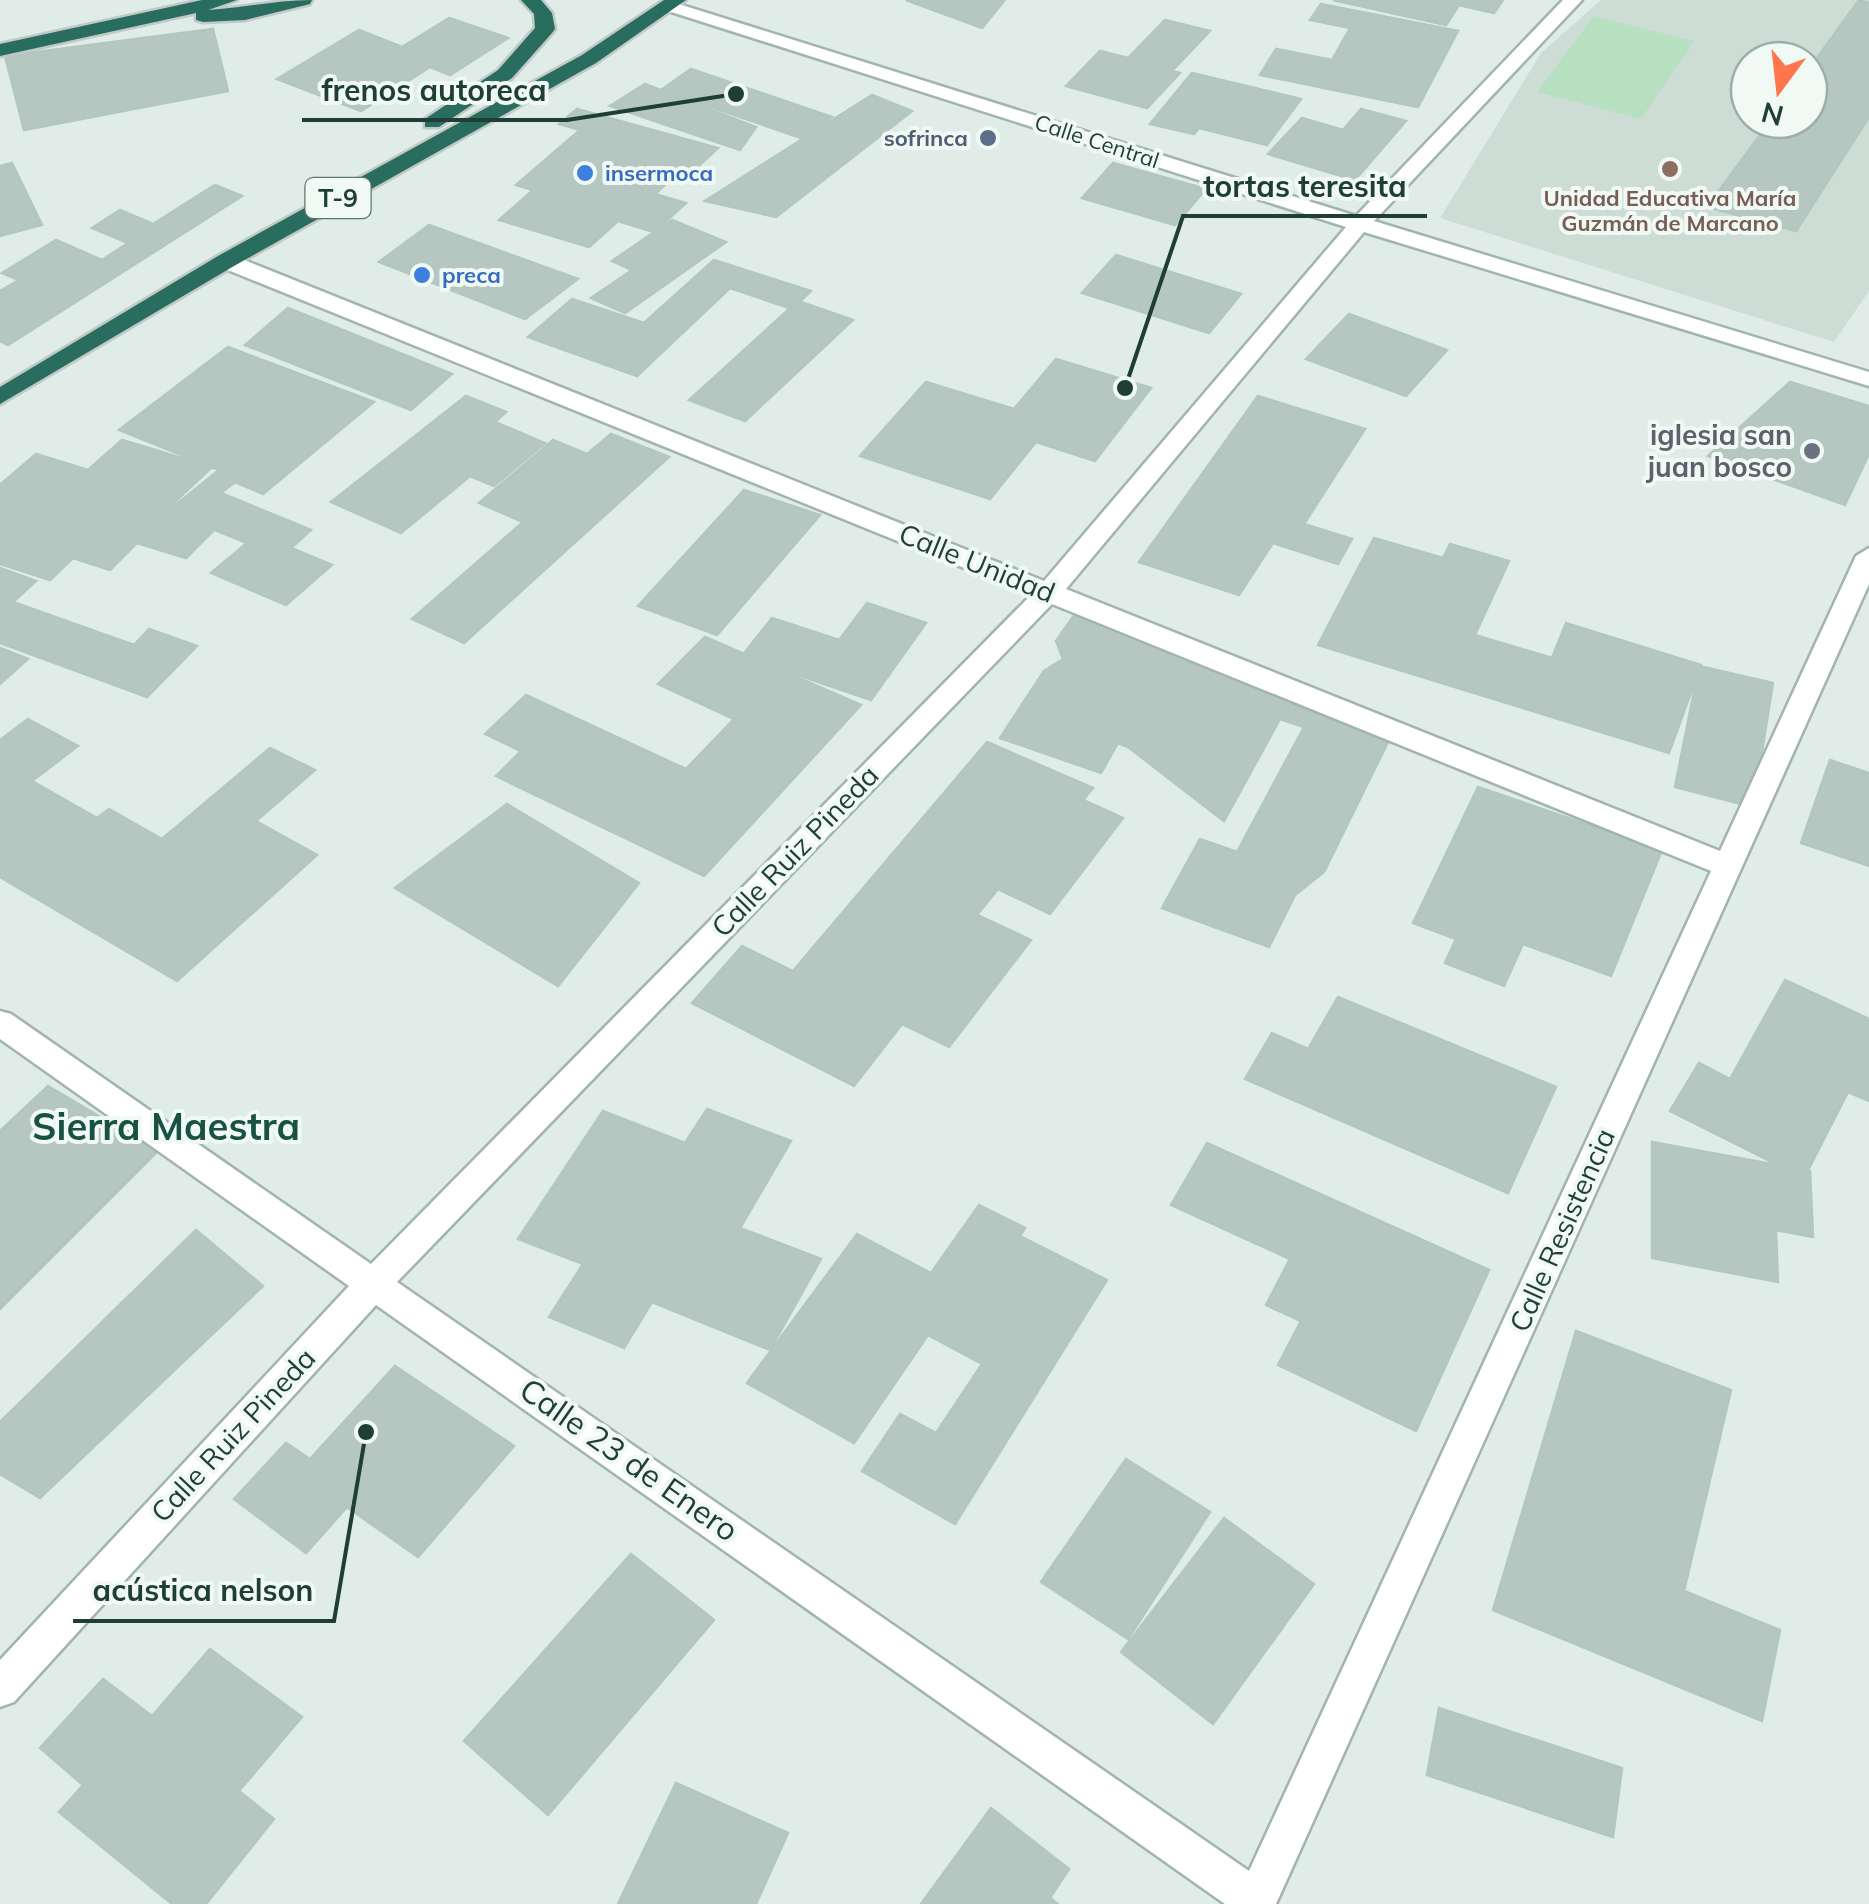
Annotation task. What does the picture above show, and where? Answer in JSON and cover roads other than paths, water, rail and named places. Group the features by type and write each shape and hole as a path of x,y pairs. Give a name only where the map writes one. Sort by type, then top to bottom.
{"highway":[{"path":"0,50 228,0"},
{"path":"160,16 245,14 303,0"},
{"name":"T-9","path":"226,260 288,213 378,154 465,104 505,74 545,28 543,13 530,0"},
{"name":"T-9","path":"0,397 226,260 588,59 673,3"}],"street":[{"name":"Calle Ruiz Pineda","path":"0,1688 374,1282 1049,592 1360,224 1573,0"},
{"name":"Calle Central","path":"673,3 1360,224 1869,378"},
{"name":"Calle Unidad","path":"226,260 1728,866"},
{"name":"Calle Resistencia","path":"1256,1902 1869,556"},
{"name":"Calle 23 de Enero","path":"0,1023 1256,1902"}],"place":[{"name":"frenos autoreca","path":"736,94"},
{"name":"sofrinca","path":"988,138"},
{"name":"Unidad Educativa María Guzmán de Marcano","path":"1670,169"},
{"name":"insermoca","path":"585,173"},
{"name":"preca","path":"422,275"},
{"name":"tortas teresita","path":"1125,388"},
{"name":"iglesia san juan bosco","path":"1812,451"},
{"name":"acústica nelson","path":"366,1432"}],"district":[{"name":"Sierra Maestra","path":"166,1127"}]}
